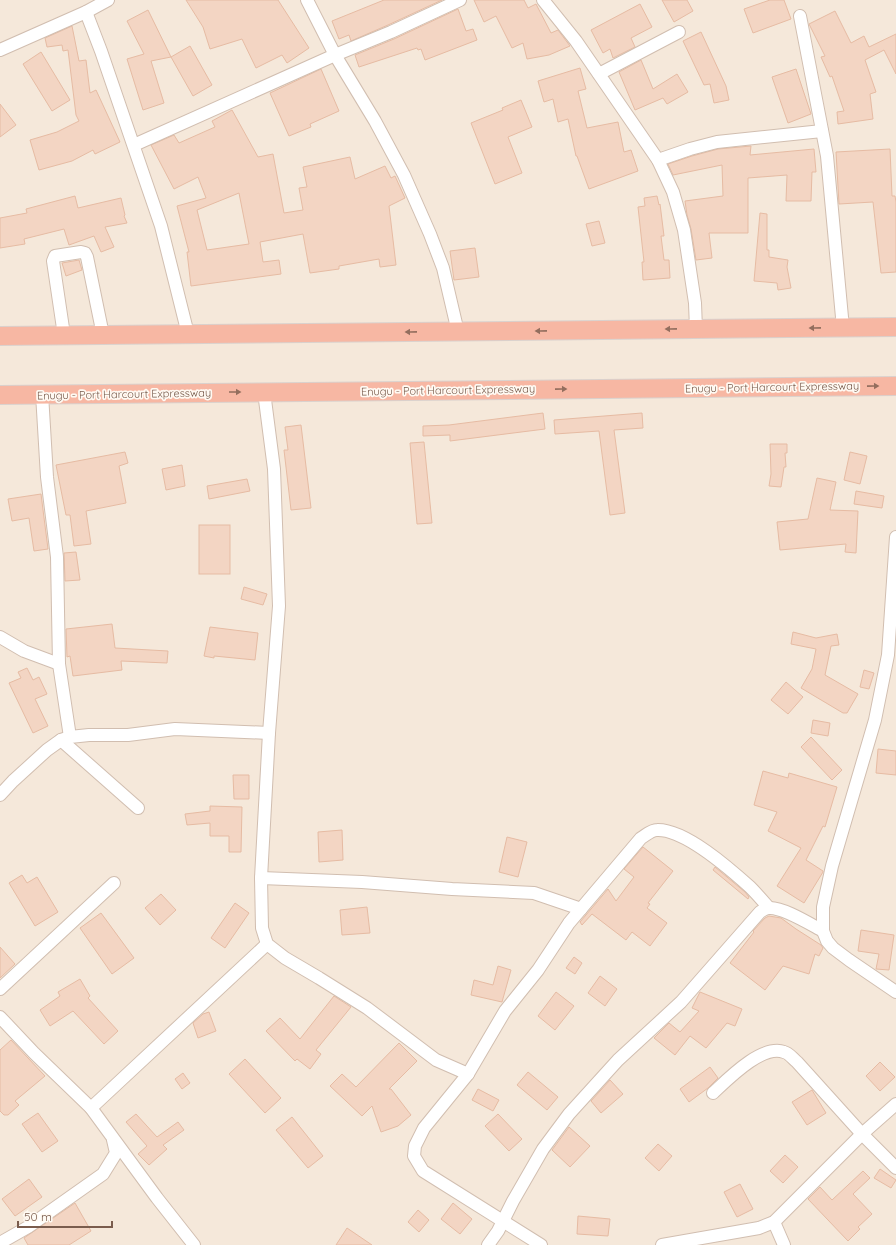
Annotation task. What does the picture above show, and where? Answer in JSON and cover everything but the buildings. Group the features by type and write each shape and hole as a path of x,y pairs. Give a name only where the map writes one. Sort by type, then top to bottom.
{"highway":[{"path":"0,336 896,327"},
{"name":"Enugu - Port Harcourt Expressway","path":"0,395 896,386"}],"street":[{"path":"0,50 86,12 108,0"},
{"path":"307,0 335,55 375,121 404,175 443,268 458,332"},
{"path":"134,145 460,0"},
{"path":"543,0 576,41 658,160 673,192 684,230 695,303 696,329"},
{"path":"86,12 162,226 188,334"},
{"path":"800,16 827,156 843,328"},
{"path":"599,74 679,32"},
{"path":"658,160 690,148 717,142 822,131"},
{"path":"64,335 53,261 55,256 80,252 85,253 87,257 103,335"},
{"path":"264,392 274,469 279,606 269,733 261,878 262,928 267,944 285,958 367,1008 436,1060 468,1074"},
{"path":"42,394 47,477 57,557 59,664 66,739 138,808"},
{"path":"896,537 892,654 875,720 832,866 823,907 823,931 827,941 833,948 896,992"},
{"path":"0,637 24,651 59,664"},
{"path":"0,795 47,750 66,739 175,730 269,733"},
{"path":"541,1245 423,1170 414,1156 415,1146 424,1128 468,1074 505,1011 538,970 569,923 640,838 655,830 668,831 690,840 719,861 750,888 769,908"},
{"path":"261,878 362,882 452,889 534,893 581,909"},
{"path":"0,989 114,883"},
{"path":"488,1245 498,1231 513,1201 543,1149 569,1114 618,1060 681,1002 760,912 769,908 785,911 823,931"},
{"path":"91,1108 267,944"},
{"path":"0,1017 34,1053 91,1108 157,1198 194,1245"},
{"path":"713,1093 751,1060 768,1052 785,1052 797,1062 862,1134 896,1168"},
{"path":"662,1245 759,1228 774,1222 862,1134 896,1104"},
{"path":"0,1243 28,1226 103,1174 116,1153 113,1136"},
{"path":"774,1222 784,1245"}],"shaded area":[{"path":"0,0 896,0 896,1245 0,1245"}]}
